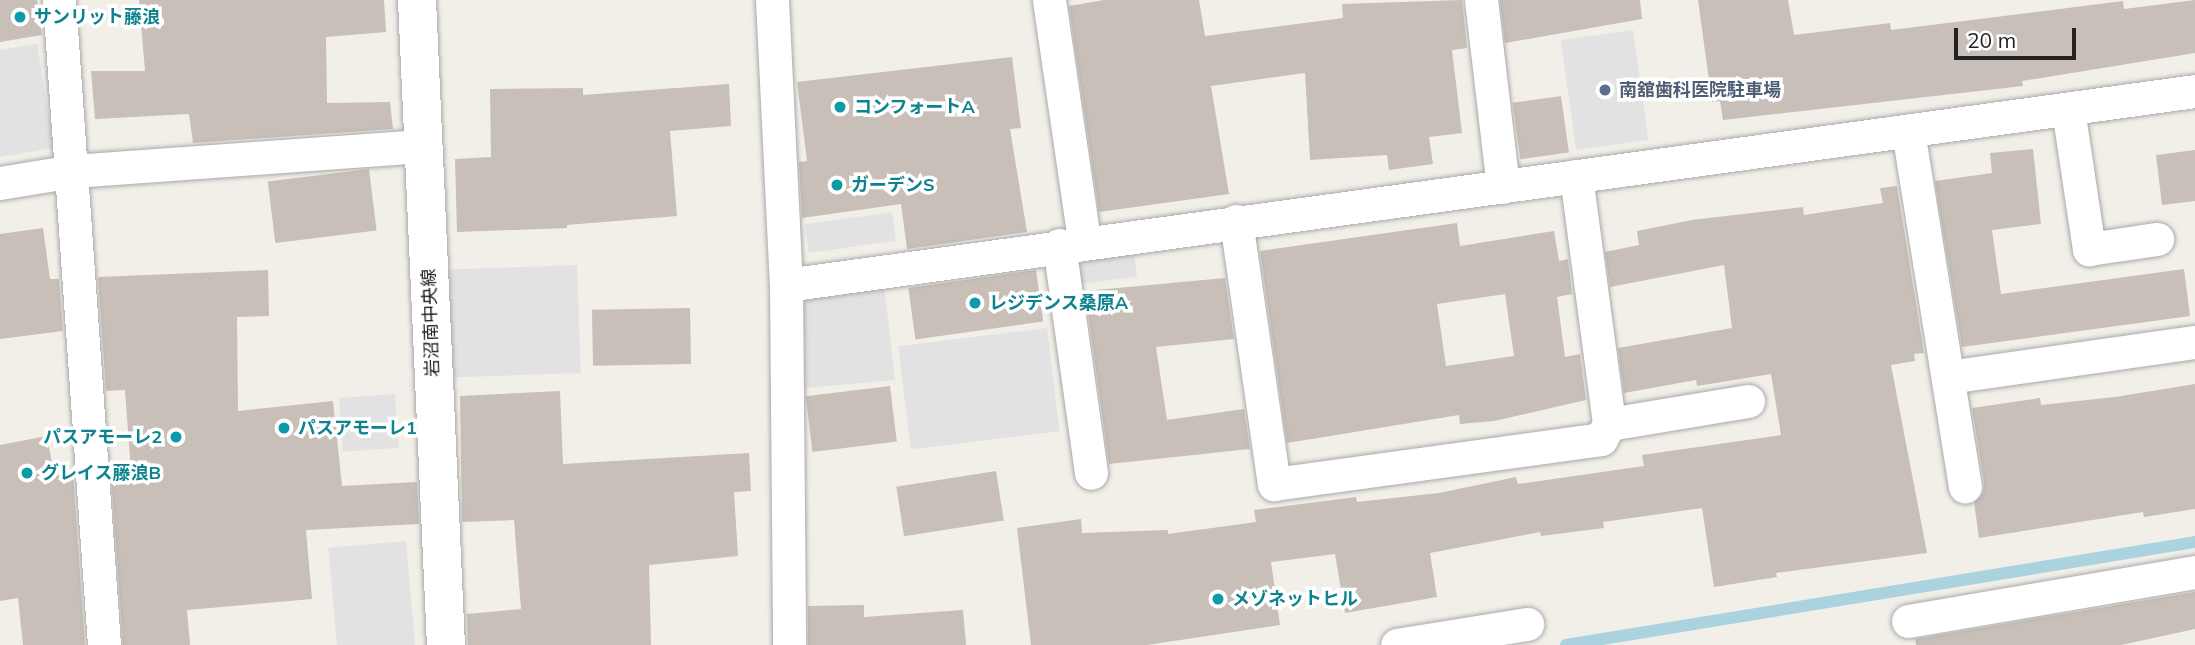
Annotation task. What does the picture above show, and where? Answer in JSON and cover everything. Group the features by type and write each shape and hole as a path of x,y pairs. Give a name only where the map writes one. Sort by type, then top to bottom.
{"street":[{"path":"59,0 104,645"},
{"name":"岩沼南中央線","path":"417,0 446,645"},
{"path":"772,0 786,285 789,645"},
{"path":"1049,0 1091,473"},
{"path":"1481,0 1503,187"},
{"path":"786,285 1072,243 1503,187 2195,91"},
{"path":"2068,109 2089,249 2157,239"},
{"path":"1908,131 1965,486"},
{"path":"0,183 73,171 425,146"},
{"path":"1236,221 1274,484 1601,439 1609,424 1576,176"},
{"path":"1948,377 2195,342"},
{"path":"1609,424 1748,401"},
{"path":"1908,621 2195,572"},
{"path":"1397,645 1527,624"}],"shaded area":[{"name":"南舘歯科医院駐車場","path":"1633,30 1648,140 1576,150 1561,40"},
{"path":"37,44 54,148 0,157 0,50"},
{"path":"892,212 896,241 809,253 805,224"},
{"path":"1133,244 1137,277 1074,284 1070,252"},
{"path":"577,265 581,373 452,377 448,270"},
{"path":"884,284 895,380 794,389 795,295"},
{"path":"1047,328 1060,431 911,450 898,346"},
{"path":"395,394 399,448 343,452 339,398"},
{"path":"406,541 415,645 337,645 328,548"}],"building":[{"name":"サンリット藤浪","path":"0,0 37,0 42,35 0,42"},
{"path":"139,0 384,0 386,32 326,37 327,103 390,102 393,129 193,143 189,114 95,119 91,71 145,71"},
{"path":"1104,0 1199,0 1205,36 1343,18 1342,4 1462,0 1467,48 1452,50 1462,133 1429,137 1433,164 1389,170 1387,155 1310,160 1305,73 1211,86 1229,194 1099,212 1069,6"},
{"path":"1500,0 1640,0 1642,19 1505,43"},
{"path":"1698,0 1788,0 1794,35 1890,23 1891,30 2123,1 2124,9 2195,0 2195,53 2022,81 2023,86 1723,120 1720,101 1712,102"},
{"path":"1012,57 1021,128 1010,129 1027,232 907,249 901,204 802,218 799,162 807,161 797,82"},
{"path":"729,84 731,126 670,131 677,216 567,225 567,228 457,232 455,159 491,157 490,89 583,88 583,95"},
{"path":"1561,96 1569,152 1520,159 1512,103"},
{"path":"2033,149 2041,224 1992,230 2001,294 2184,269 2190,316 1962,347 1935,181 1992,173 1990,153"},
{"path":"2195,150 2195,201 2162,205 2156,155"},
{"path":"369,169 377,231 275,243 268,181"},
{"path":"1897,186 1924,353 1914,354 1915,361 1891,365 1927,553 1776,573 1777,577 1714,587 1702,508 1603,522 1604,528 1541,536 1540,532 1430,553 1437,597 1345,613 1335,554 1271,562 1280,625 1147,645 1031,645 1017,528 1081,519 1082,533 1168,530 1168,534 1256,522 1254,510 1356,497 1357,502 1439,493 1516,477 1518,484 1644,466 1642,455 1781,435 1771,374 1697,386 1696,380 1624,393 1618,348 1732,328 1724,265 1610,287 1605,252 1639,245 1637,231 1692,220 1803,207 1804,215 1883,203 1880,188"},
{"path":"1457,223 1460,246 1554,231 1559,261 1568,259 1572,294 1557,297 1565,357 1580,354 1586,400 1494,421 1460,424 1459,415 1287,443 1260,251","holes":["1505,294 1514,356 1446,366 1437,304"]},
{"path":"43,228 50,279 59,279 63,331 0,339 0,234"},
{"path":"268,270 269,316 237,317 238,411 333,401 342,486 417,482 419,524 306,530 312,599 187,610 190,645 123,645 111,472 131,471 125,390 106,391 98,277"},
{"name":"レジデンス桑原A","path":"1036,270 1043,321 915,339 908,288"},
{"path":"1225,278 1234,339 1156,347 1167,420 1244,409 1250,449 1109,464 1085,291"},
{"path":"690,308 691,364 593,366 592,310"},
{"path":"2195,384 2195,509 2144,517 2143,512 1979,538 1974,502 1983,493 1984,483 1972,408 2040,398 2041,405"},
{"path":"890,386 897,442 812,452 806,396"},
{"path":"560,391 563,464 749,453 751,491 734,492 738,556 649,565 651,645 468,645 467,614 521,609 514,520 462,522 460,396"},
{"path":"47,436 54,475 73,474 85,645 23,645 18,598 0,601 0,445"},
{"path":"996,471 1004,520 904,536 896,487"},
{"path":"2195,592 2195,629 2121,645 1916,645 1915,639"},
{"path":"864,605 864,617 963,610 966,645 808,645 808,606"}],"waterway":[{"path":"1566,645 2195,542"}],"place":[{"name":"サンリット藤浪","path":"20,17"},
{"name":"南舘歯科医院駐車場","path":"1605,90"},
{"name":"コンフォートA","path":"840,107"},
{"name":"ガーデンS","path":"837,185"},
{"name":"レジデンス桑原A","path":"975,303"},
{"name":"パスアモーレ1","path":"284,428"},
{"name":"パスアモーレ2","path":"176,437"},
{"name":"グレイス藤浪B","path":"27,473"},
{"name":"メゾネットヒル","path":"1218,599"}]}
